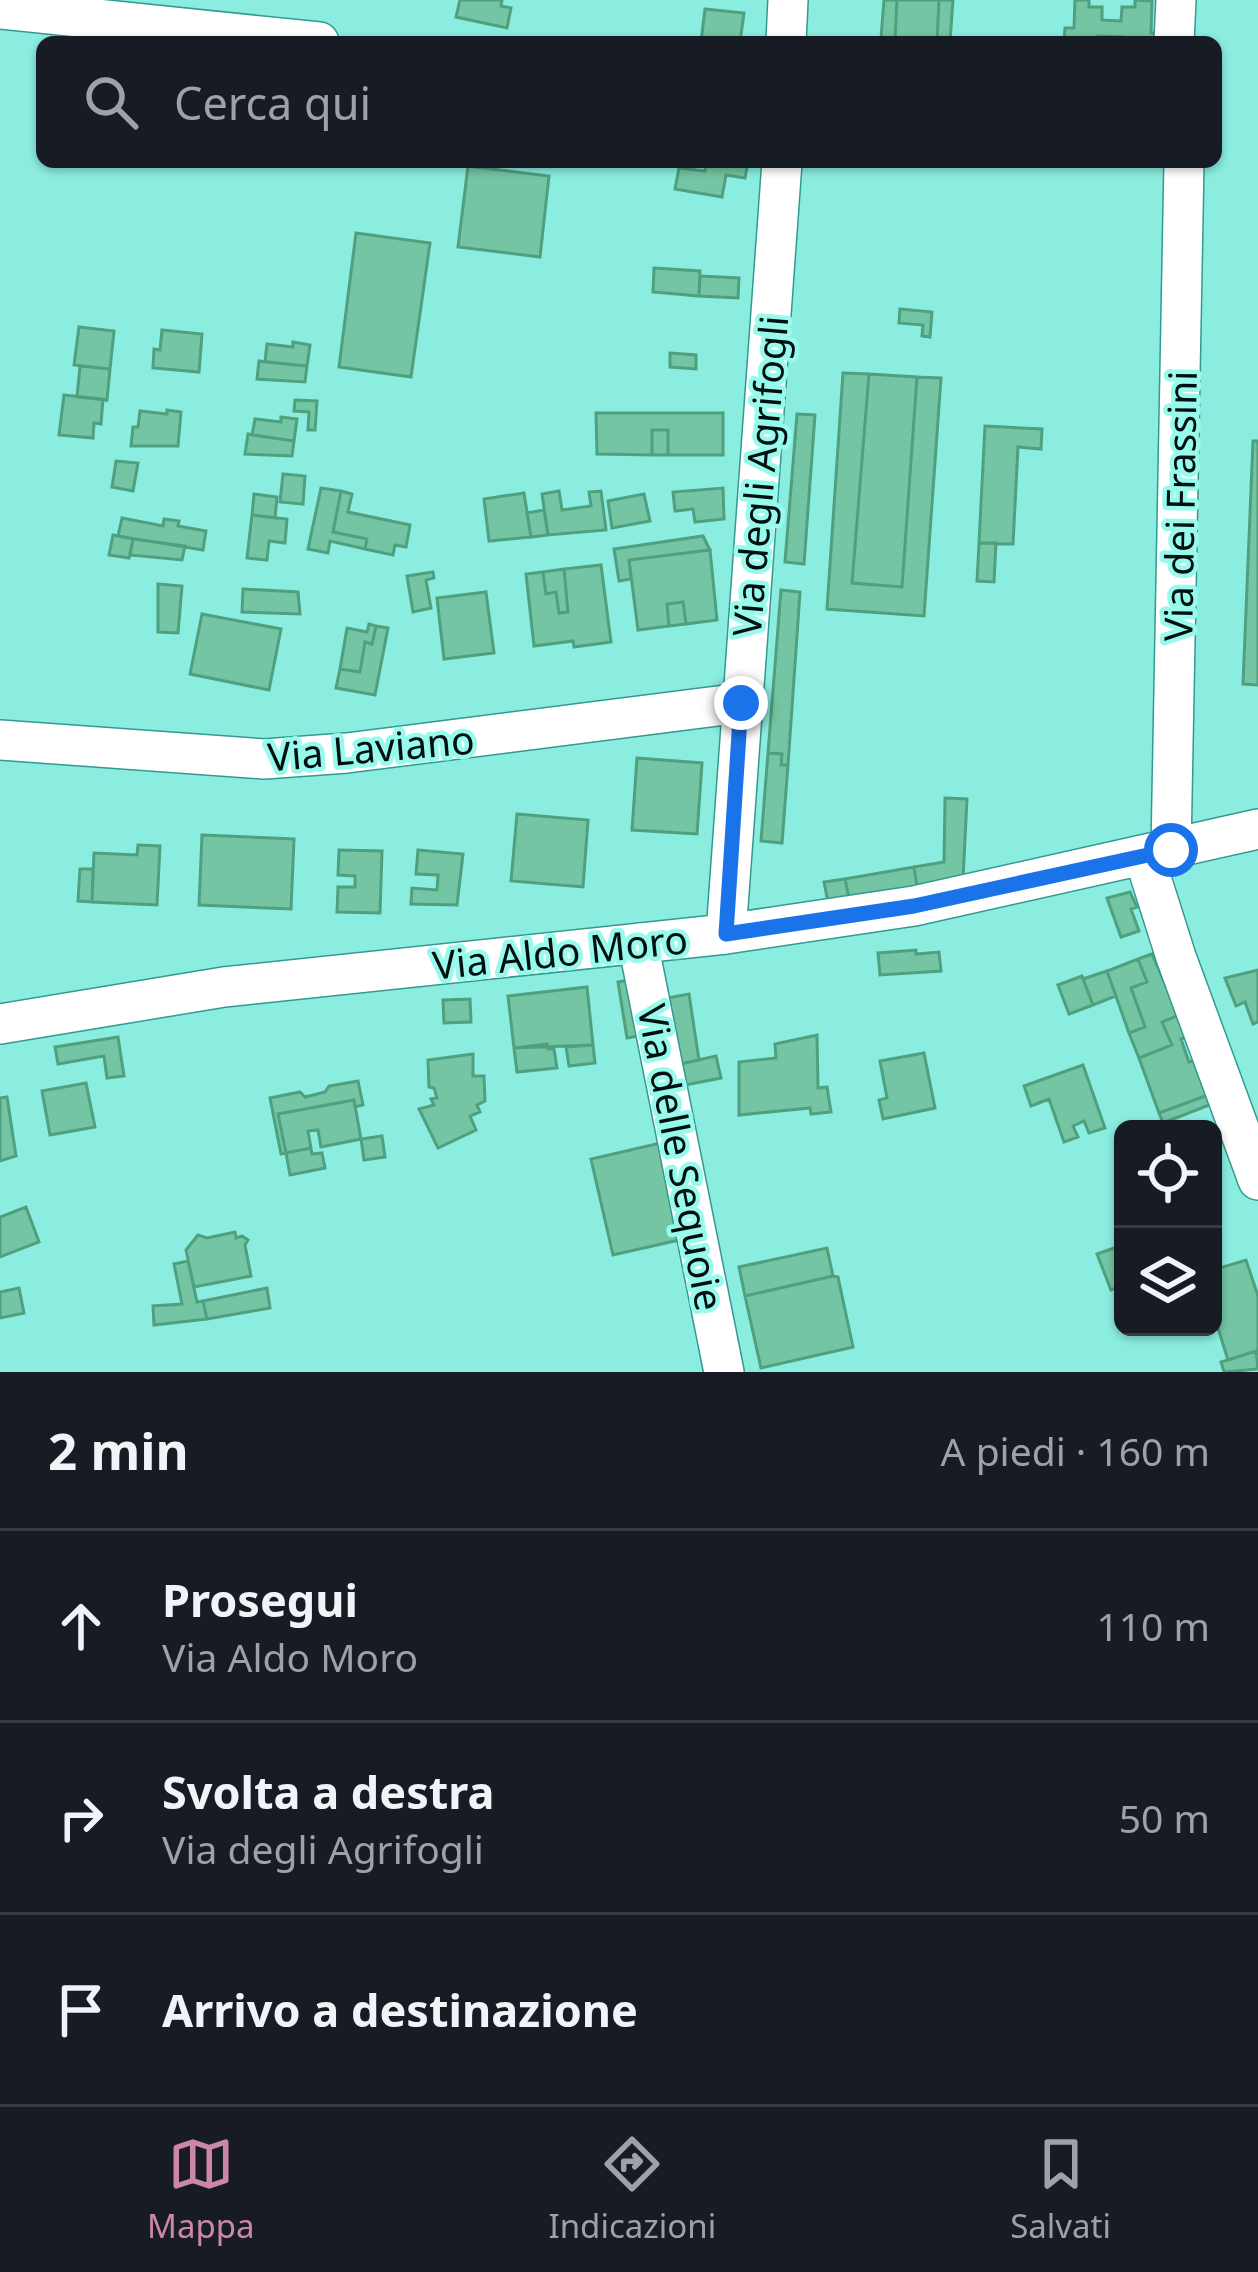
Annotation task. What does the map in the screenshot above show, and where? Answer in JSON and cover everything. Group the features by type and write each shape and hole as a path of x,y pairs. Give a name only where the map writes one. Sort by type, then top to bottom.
{"street":[{"path":"786,36 788,0"},
{"path":"1174,36 1176,0"},
{"path":"0,9 261,36"},
{"name":"Via degli Agrifogli","path":"726,934 782,168"},
{"name":"Via dei Frassini","path":"1184,168 1158,853 1176,957 1258,1180"},
{"name":"Via Laviano","path":"0,740 263,759 347,753 741,703"},
{"name":"Via Aldo Moro","path":"0,1024 224,987 726,934 914,906 1258,829"},
{"name":"Via delle Sequoie","path":"638,943 724,1372"}],"building":[{"path":"460,0 502,0 501,6 511,8 507,28 456,17"},
{"path":"884,0 897,0 895,36 881,36"},
{"path":"897,0 939,0 937,36 895,36"},
{"path":"939,0 953,0 950,36 937,36"},
{"path":"1075,0 1102,7 1102,20 1121,21 1122,7 1135,7 1135,0 1152,1 1151,33 1158,36 1064,36 1065,28 1074,28"},
{"path":"705,9 744,13 741,36 702,36"},
{"path":"468,168 549,176 540,257 458,247"},
{"path":"679,168 747,168 745,178 726,175 722,197 675,189"},
{"path":"356,233 430,243 411,377 339,367"},
{"path":"654,268 700,271 699,296 653,292"},
{"path":"700,276 739,278 738,298 699,296"},
{"path":"900,309 932,312 930,337 922,336 923,325 899,323"},
{"path":"79,327 114,331 110,369 74,365"},
{"path":"162,330 202,334 199,372 153,368"},
{"path":"293,342 310,345 307,366 265,362 267,344 293,347"},
{"path":"670,353 696,355 696,369 670,367"},
{"path":"259,361 307,366 305,382 257,379"},
{"path":"80,366 110,369 107,400 77,397"},
{"path":"843,373 869,374 852,583 902,587 917,377 941,378 924,616 827,609"},
{"path":"869,374 917,377 902,587 852,583"},
{"path":"64,395 103,399 101,424 94,423 93,438 59,435"},
{"path":"295,400 317,401 315,430 308,430 309,412 294,411"},
{"path":"167,410 181,412 178,446 131,446 140,411 167,414"},
{"path":"596,413 723,413 723,455 668,455 668,430 652,430 652,455 597,454"},
{"path":"797,414 815,415 804,564 785,562"},
{"path":"281,417 297,419 294,441 252,435 255,419 281,422"},
{"path":"985,426 1042,429 1041,449 1018,447 1013,544 979,543"},
{"path":"652,430 668,430 668,455 652,455"},
{"path":"248,434 294,441 292,456 245,454"},
{"path":"1253,441 1258,441 1258,685 1243,684"},
{"path":"116,461 138,463 133,491 112,487"},
{"path":"283,474 305,476 303,504 280,502"},
{"path":"321,488 341,491 333,532 367,539 365,549 330,541 328,553 308,549"},
{"path":"723,488 724,519 695,522 693,509 675,511 673,492"},
{"path":"341,491 352,494 348,512 410,525 406,547 395,545 393,555 365,549 367,539 333,532"},
{"path":"559,491 562,510 591,506 589,492 601,491 606,530 548,535 542,494"},
{"path":"524,493 531,537 489,541 484,499"},
{"path":"254,494 277,497 275,518 252,515"},
{"path":"644,494 650,521 612,528 608,501"},
{"path":"544,510 548,535 531,537 527,513"},
{"path":"252,515 287,519 285,543 269,541 267,560 247,558"},
{"path":"122,518 163,526 164,519 179,521 178,526 206,531 203,550 118,536"},
{"path":"113,535 133,539 129,558 109,555"},
{"path":"703,536 710,550 629,560 631,579 619,581 614,549"},
{"path":"133,539 185,546 182,560 130,555"},
{"path":"979,543 996,543 994,582 977,581"},
{"path":"710,550 717,620 686,624 683,602 667,604 669,626 638,630 629,560"},
{"path":"601,565 611,642 534,646 526,574 543,572 546,594 556,592 559,613 568,612 564,569"},
{"path":"564,569 568,612 559,613 556,592 546,594 543,572"},
{"path":"433,572 434,578 426,580 431,608 413,612 407,576"},
{"path":"158,584 182,586 178,633 158,632"},
{"path":"243,589 298,592 300,614 242,612"},
{"path":"781,590 800,592 788,765 781,765 782,754 768,753"},
{"path":"486,592 494,653 444,659 437,598"},
{"path":"683,602 686,624 669,626 667,604"},
{"path":"202,614 281,629 269,690 190,674"},
{"path":"369,624 376,626 372,644 365,642 360,672 340,669 347,628 367,632"},
{"path":"376,626 388,628 375,695 336,688 340,669 360,672 365,642 372,644"},
{"path":"768,753 782,754 781,765 788,765 782,843 761,841"},
{"path":"637,758 702,763 697,834 632,830"},
{"path":"945,798 967,799 963,879 917,886 914,867 944,862"},
{"path":"517,814 588,820 583,887 511,881"},
{"path":"202,835 294,839 291,909 199,905"},
{"path":"138,845 160,846 157,905 92,902 94,853 137,855"},
{"path":"339,850 382,851 380,913 337,912 338,887 355,887 355,876 338,875"},
{"path":"418,850 463,854 457,905 411,904 412,888 437,890 438,875 416,874"},
{"path":"914,867 917,886 849,898 845,879"},
{"path":"80,869 93,869 92,902 78,901"},
{"path":"845,879 849,898 828,902 824,882"},
{"path":"1130,892 1139,931 1121,937 1107,898"},
{"path":"916,950 916,954 939,952 941,971 880,975 878,953"},
{"path":"1152,954 1179,1015 1162,1022 1172,1045 1139,1058 1129,1033 1145,1027 1131,988 1147,982 1138,959"},
{"path":"1138,959 1147,982 1131,988 1145,1027 1129,1033 1107,971"},
{"path":"1258,970 1258,1022 1253,1024 1245,1002 1236,1006 1225,978"},
{"path":"1107,971 1116,996 1093,1005 1083,979"},
{"path":"1082,976 1093,1005 1069,1014 1058,985"},
{"path":"634,979 643,1035 627,1038 618,982"},
{"path":"587,987 593,1045 514,1048 508,996"},
{"path":"689,994 699,1060 671,1066 657,1000"},
{"path":"470,999 471,1022 444,1023 443,1000"},
{"path":"1179,1015 1189,1062 1195,1060 1208,1095 1159,1113 1139,1058 1172,1045 1162,1022"},
{"path":"817,1035 818,1088 827,1087 831,1112 811,1114 810,1108 739,1115 739,1062 776,1058 775,1044"},
{"path":"118,1037 124,1076 107,1078 104,1056 58,1064 55,1047"},
{"path":"547,1044 554,1049 557,1068 517,1072 514,1048"},
{"path":"593,1045 595,1063 569,1066 566,1047"},
{"path":"924,1053 935,1108 883,1119 879,1100 887,1098 880,1061"},
{"path":"473,1054 473,1076 484,1076 485,1101 477,1105 480,1112 470,1116 476,1130 438,1148 419,1109 434,1105 431,1099 437,1098 429,1087 428,1060"},
{"path":"716,1056 721,1078 675,1087 671,1066"},
{"path":"1083,1065 1105,1128 1089,1133 1084,1121 1073,1126 1078,1137 1064,1142 1049,1099 1031,1106 1024,1086"},
{"path":"358,1081 363,1105 355,1107 354,1100 278,1114 286,1153 281,1154 270,1098 300,1092 305,1097"},
{"path":"86,1083 95,1127 50,1135 42,1091"},
{"path":"1208,1095 1212,1104 1171,1120 1162,1120 1159,1113"},
{"path":"7,1097 16,1156 0,1161 0,1098"},
{"path":"354,1100 361,1139 321,1147 318,1130 308,1131 311,1148 286,1153 278,1114"},
{"path":"382,1136 385,1157 364,1160 361,1139"},
{"path":"669,1141 692,1237 613,1255 591,1159"},
{"path":"311,1148 312,1154 322,1153 325,1168 290,1175 286,1153"},
{"path":"26,1207 39,1242 0,1257 0,1217"},
{"path":"235,1232 236,1238 248,1240 251,1276 194,1287 186,1250 198,1235 207,1238"},
{"path":"827,1248 833,1276 745,1296 739,1267"},
{"path":"1114,1248 1114,1289 1111,1290 1097,1254"},
{"path":"1246,1260 1258,1296 1258,1356 1256,1351 1228,1360 1220,1336 1222,1267"},
{"path":"188,1261 197,1302 203,1301 207,1319 154,1325 153,1306 182,1304 174,1264"},
{"path":"838,1277 853,1347 761,1368 745,1296"},
{"path":"19,1288 24,1313 0,1318 0,1292"},
{"path":"267,1288 270,1308 207,1319 203,1301"},
{"path":"1256,1351 1258,1369 1224,1372 1221,1362"}],"route":[{"path":"741,703 726,934 914,906 1171,850"}]}
